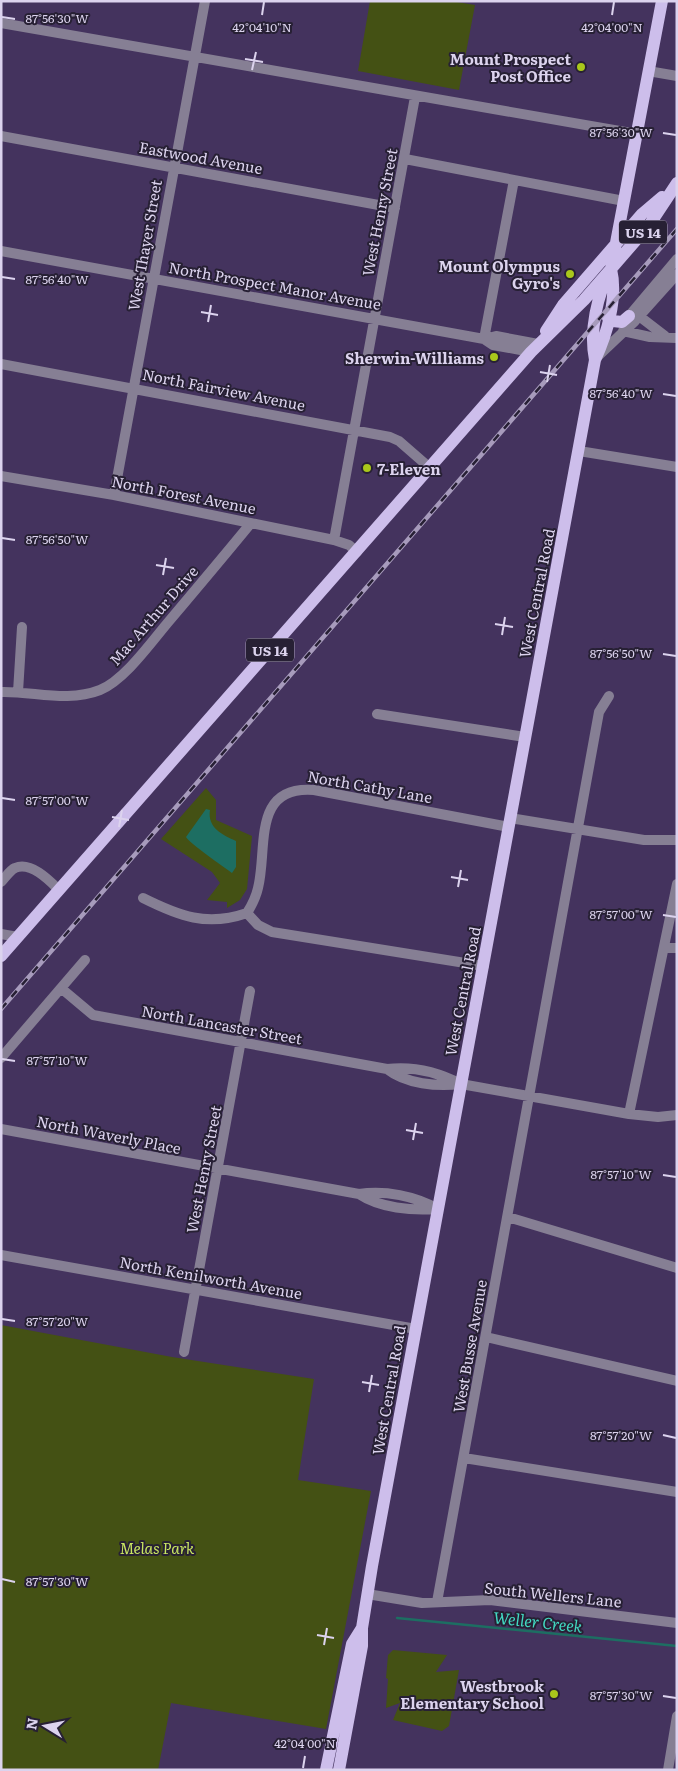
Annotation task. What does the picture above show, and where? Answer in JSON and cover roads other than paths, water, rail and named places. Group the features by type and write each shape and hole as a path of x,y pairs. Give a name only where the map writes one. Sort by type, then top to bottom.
{"main road":[{"name":"West Central Road","path":"595,360 592,345 598,308 602,287 611,269 662,1"},
{"name":"US 14","path":"534,348 563,305 642,214 673,187"},
{"name":"US 14","path":"1,956 534,348 584,300 650,224 673,187"},
{"name":"West Central Road","path":"339,1770 362,1646 362,1628 367,1594 525,736 595,360 603,341 608,318 614,284 611,269"},
{"path":"584,300 593,300 598,308"},
{"path":"608,318 612,321 622,322 634,316"},
{"name":"West Central Road","path":"326,1770 352,1644 362,1628"}],"street":[{"name":"West Thayer Street","path":"114,495 205,1"},
{"path":"1,23 415,97 637,134"},
{"path":"648,71 677,76"},
{"name":"West Henry Street","path":"334,540 415,97"},
{"name":"Eastwood Avenue","path":"1,136 395,208"},
{"path":"405,159 624,200"},
{"path":"484,339 514,180"},
{"name":"North Prospect Manor Avenue","path":"1,251 484,339 496,336 534,348"},
{"path":"595,360 623,331 677,259"},
{"path":"634,316 677,274"},
{"path":"634,316 665,336"},
{"path":"623,331 650,337 665,336 677,338"},
{"name":"North Fairview Avenue","path":"1,364 354,429 395,439 430,468"},
{"path":"578,451 677,467"},
{"name":"North Forest Avenue","path":"1,476 114,495 334,540 349,545 357,552"},
{"name":"Mac Arthur Drive","path":"1,692 71,697 100,690 120,676 145,650 251,524"},
{"path":"18,692 22,627"},
{"name":"West Busse Avenue","path":"437,1602 599,712 609,696"},
{"path":"378,714 525,736"},
{"name":"North Cathy Lane","path":"247,913 259,886 262,840 266,826 279,799 284,794 296,789 314,790 510,822 578,829 644,840 677,840"},
{"path":"1,882 15,868 21,867 39,871 59,890"},
{"path":"629,1114 677,884"},
{"path":"143,898 174,914 190,918 229,919 247,913 258,925 272,932 484,966"},
{"path":"1,934 18,937"},
{"path":"664,948 677,948"},
{"path":"1,1058 85,960"},
{"name":"North Lancaster Street","path":"62,989 93,1015 387,1069 404,1067 446,1076 461,1084 629,1114 658,1117 677,1115"},
{"name":"West Henry Street","path":"184,1352 250,991"},
{"name":"North Waverly Place","path":"1,1129 218,1170 359,1194 371,1202 421,1210 438,1208"},
{"path":"508,1216 677,1268"},
{"name":"North Kenilworth Avenue","path":"1,1255 416,1329"},
{"path":"486,1338 677,1381"},
{"path":"464,1458 677,1492"},
{"name":"South Wellers Lane","path":"367,1594 422,1603 490,1600 677,1623"},
{"path":"668,1770 677,1716"}],"waterway":[{"name":"Weller Creek","path":"397,1618 677,1646"}],"railway":[{"path":"1,1009 677,229"}],"place":[{"name":"Mount Prospect Post Office","path":"581,67"},
{"name":"Mount Olympus Gyro's","path":"570,274"},
{"name":"Sherwin-Williams","path":"494,357"},
{"name":"7-Eleven","path":"367,468"},
{"name":"Westbrook Elementary School","path":"554,1694"}],"park label":[{"name":"Melas Park","path":"157,1547"}]}
